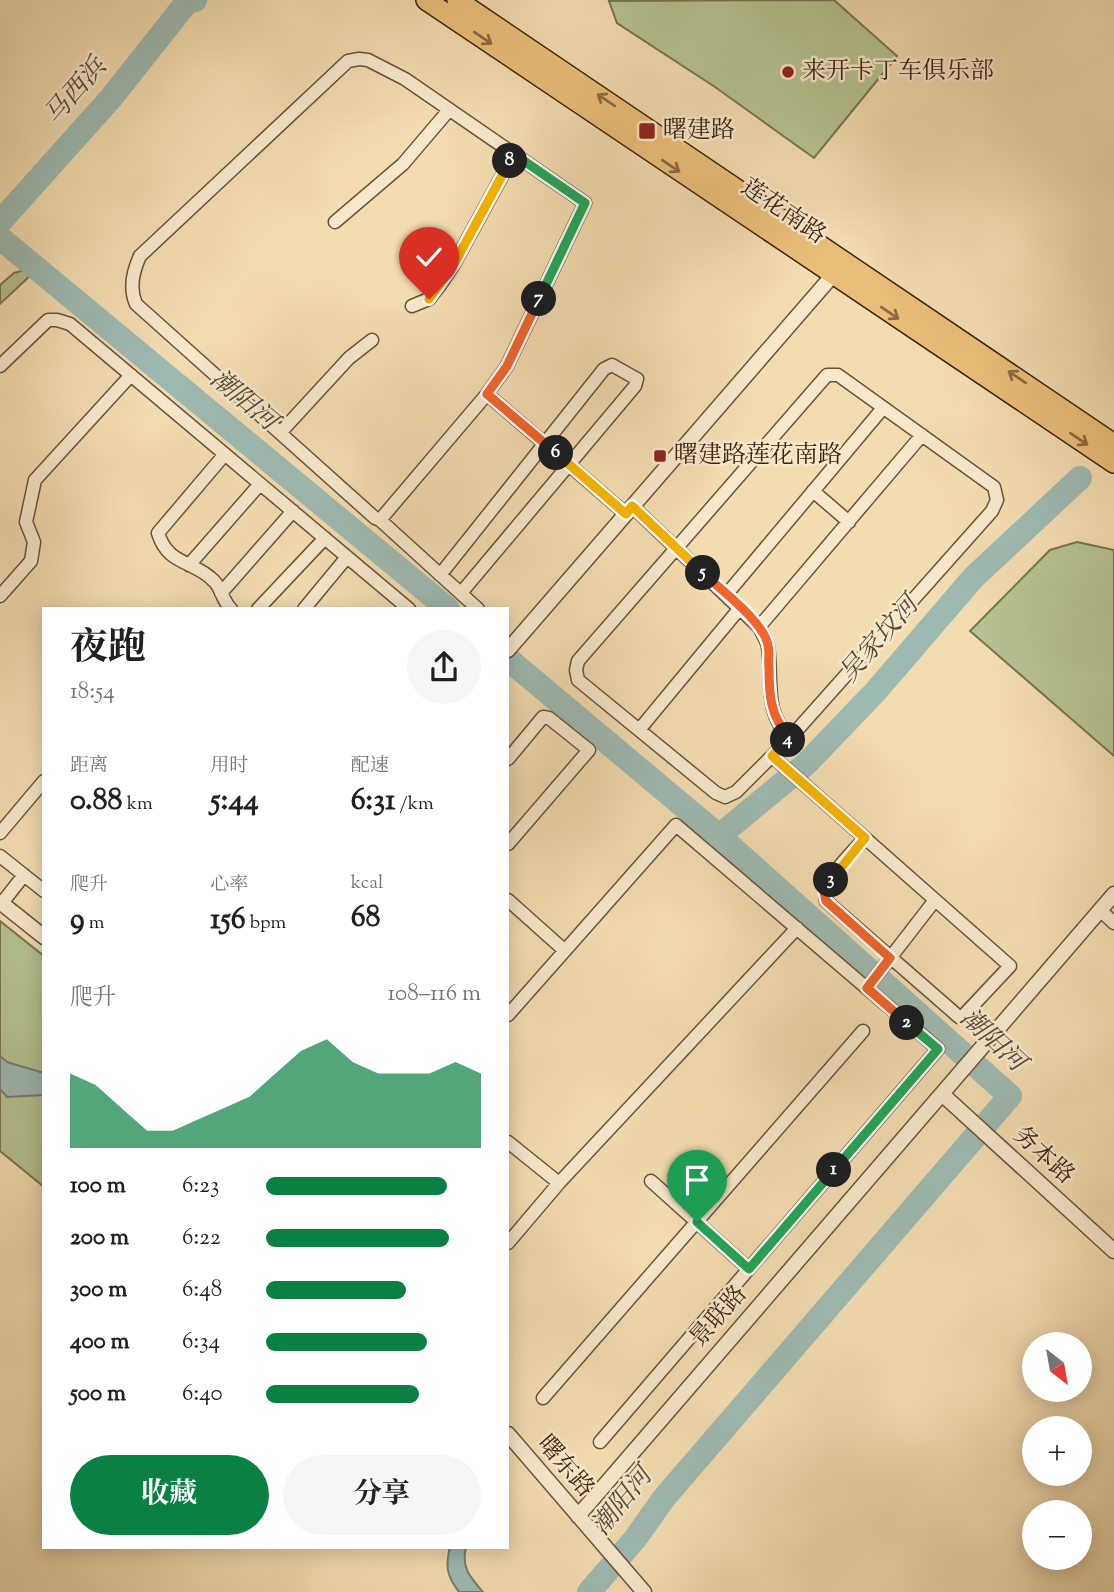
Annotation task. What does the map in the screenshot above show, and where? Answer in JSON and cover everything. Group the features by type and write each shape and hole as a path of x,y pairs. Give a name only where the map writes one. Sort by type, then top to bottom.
{"main road":[{"name":"莲花南路","path":"426,0 1114,444"},
{"name":"莲花南路","path":"457,0 1114,463"}],"street":[{"path":"380,520 487,394 507,366 585,203 405,79 368,60 348,61 140,256 134,270 132,294 136,304 476,607"},
{"path":"335,222 403,164 449,110"},
{"path":"412,306 429,299 440,285 514,154"},
{"path":"509,649 839,268"},
{"path":"0,366 48,320 70,324 407,607"},
{"path":"280,433 349,358 372,340"},
{"path":"440,575 604,369 612,365 637,379 635,386 570,466 460,593"},
{"path":"0,596 31,561 34,542 26,522 35,480 131,375"},
{"path":"827,375 838,375 883,408 994,487 997,500 992,511 790,737 736,792 725,797 716,793 578,680 578,661 827,375"},
{"path":"487,394 570,466 677,548 759,627 768,645 769,697 773,713 790,737"},
{"path":"726,595 883,408"},
{"path":"759,627 922,435"},
{"path":"225,454 158,533 166,552 217,583 229,607"},
{"path":"188,565 260,484"},
{"path":"813,491 849,522"},
{"path":"221,593 293,511"},
{"path":"260,607 325,538"},
{"path":"306,607 347,557"},
{"path":"639,730 740,608"},
{"path":"509,759 543,717 549,718 589,750 509,843"},
{"path":"772,756 802,782 1010,966 964,1015 959,1017 889,960 826,901 824,891 832,878 865,838"},
{"path":"0,833 42,783"},
{"path":"509,1014 676,825 938,1049 600,1442"},
{"path":"0,856 42,889"},
{"path":"24,875 1,902 42,935"},
{"name":"景联路","path":"578,1516 1114,894"},
{"path":"867,988 935,900"},
{"path":"509,901 564,950"},
{"path":"1100,911 1114,923"},
{"path":"509,1242 559,1183 797,928"},
{"path":"543,1398 863,1031"},
{"name":"务本路","path":"942,1094 1114,1251"},
{"path":"509,1143 559,1183"},
{"path":"651,1181 749,1269"},
{"name":"曙东路","path":"509,1435 644,1592"}],"green space":[{"name":"来开卡丁车俱乐部","path":"834,0 897,56 814,158 715,87 617,23 609,1"},
{"path":"25,270 34,272 0,304 0,285 14,273"},
{"path":"1077,542 1114,550 1114,756 970,631 1050,550"},
{"path":"0,921 42,954 42,1185 0,1151"}],"water":[{"path":"0,1056 7,1062 42,1072 42,1095 7,1097 0,1089"},
{"path":"450,1549 466,1549 466,1567 483,1592 459,1592 448,1571"}],"waterway":[{"name":"马西浜","path":"0,222 111,98 187,2 195,0"},
{"name":"潮阳河","path":"0,238 446,607"},
{"name":"吴家坟河","path":"719,836 806,764 876,691 973,578 1080,478"},
{"name":"潮阳河","path":"509,660 719,836 1010,1096 664,1498 635,1539 589,1592"}],"place":[{"name":"来开卡丁车俱乐部","path":"788,72"},
{"name":"曙建路","path":"647,131"},
{"name":"曙建路莲花南路","path":"660,456"}],"route":[{"path":"429,299 454,264 514,154 585,203 507,366 487,394 626,514 632,506 759,627 768,645 769,697 773,713 790,737 772,756 865,838 832,878 824,891 826,901 890,958 867,988 938,1049 749,1269 697,1222"}]}
